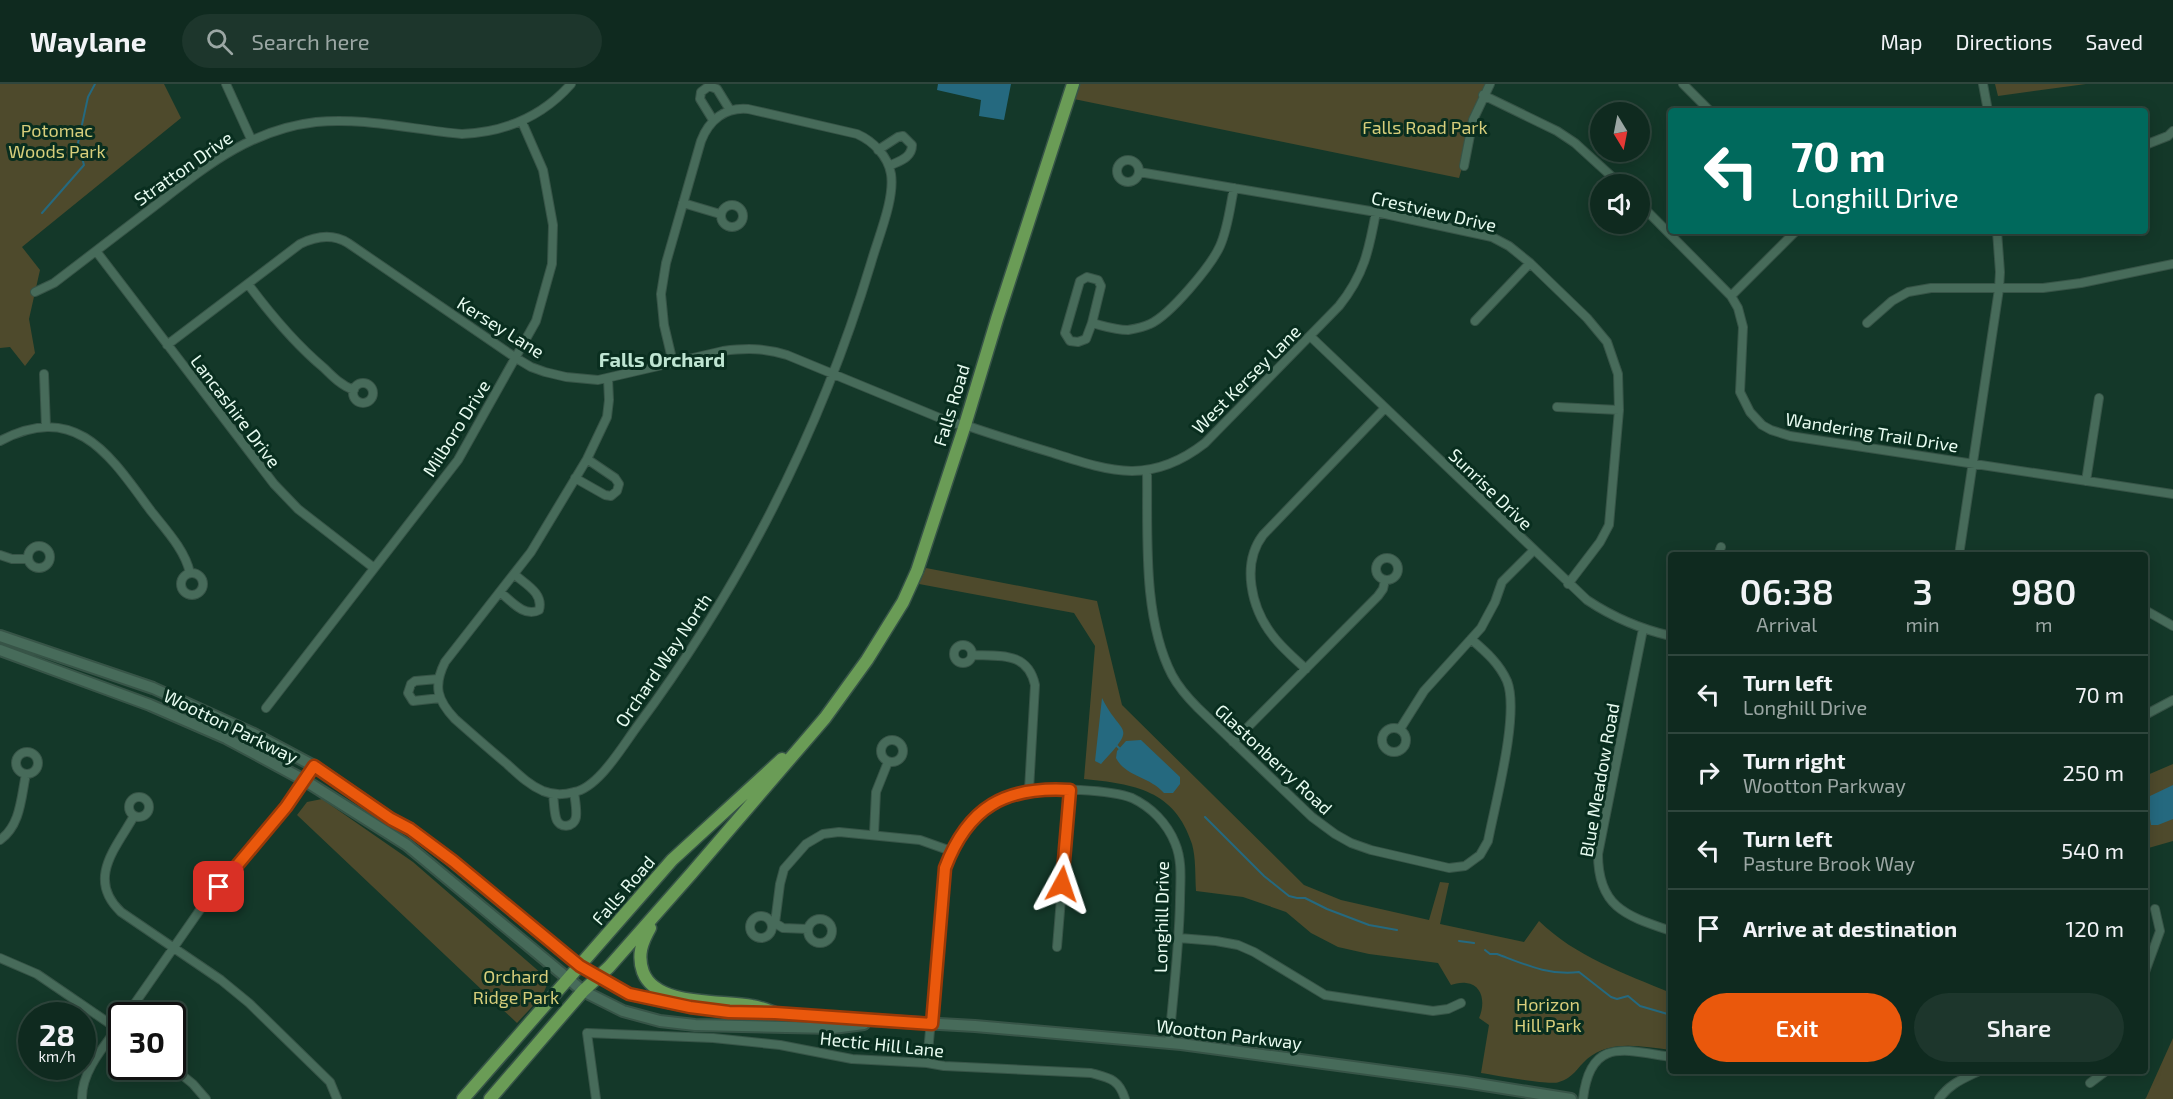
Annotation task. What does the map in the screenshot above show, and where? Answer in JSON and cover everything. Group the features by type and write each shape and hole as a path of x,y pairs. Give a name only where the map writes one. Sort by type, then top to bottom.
{"main road":[{"name":"Falls Road","path":"490,1099 583,991 598,978 667,901 825,718 872,652 903,602 917,571 965,425 1000,308 1073,84"},
{"name":"Wootton Parkway","path":"0,636 153,688 252,733 314,766 410,829 453,861 580,966 629,994 729,1012 932,1024 1235,1050 1570,1099"},
{"name":"Wootton Parkway","path":"0,650 150,705 226,738 304,780 407,845 583,991 623,1011 660,1021 695,1025 833,1028 882,1022"},
{"name":"Falls Road","path":"463,1099 672,861 825,718"},
{"path":"667,901 640,949 642,969 650,983 663,993 679,997 754,1006 775,1013"}],"street":[{"path":"226,84 251,139"},
{"name":"Stratton Drive","path":"35,292 54,283 212,162 251,139 287,127 322,122 363,122 462,134 495,131 522,122 549,105 571,84"},
{"path":"1464,166 1473,120 1490,84"},
{"path":"1683,84 1707,108"},
{"path":"1983,84 1987,108"},
{"path":"713,120 700,99 700,92 709,86 717,89 730,110"},
{"path":"1483,95 1557,131 1575,143 1609,174"},
{"path":"673,363 664,324 661,294 666,263 701,141 713,120 730,110 748,109 857,134 872,143 889,166 909,155 912,145 903,136 878,150"},
{"name":"Milboro Drive","path":"266,708 458,460 536,321 552,264 552,215 547,184 538,156 522,122"},
{"path":"2148,144 2168,136 2173,131"},
{"name":"Orchard Way North","path":"554,794 574,792 588,787 600,775 655,703 736,576 777,502 834,374 858,307 887,210 891,185 889,166"},
{"name":"Crestview Drive","path":"1139,172 1376,212 1492,237 1509,246 1530,263 1587,318 1607,342 1618,374 1619,410 1609,525 1600,542 1568,584"},
{"path":"1092,323 1116,330 1130,330 1150,324 1162,316 1197,281 1215,256 1225,233 1234,188"},
{"path":"684,203 720,214"},
{"name":"West Kersey Lane","path":"965,425 1092,466 1127,472 1147,470 1178,460 1205,443 1339,306 1357,281 1369,250 1376,212"},
{"name":"Wandering Trail Drive","path":"1650,214 1668,232"},
{"name":"Wandering Trail Drive","path":"1670,234 1731,296 1738,308 1743,327 1740,392 1750,412 1762,425 1771,430 1790,436 2173,494"},
{"path":"1731,296 1793,234"},
{"path":"1959,552 1999,289 1997,234"},
{"name":"Kersey Lane","path":"168,345 300,244 315,238 334,237 348,243 531,367 566,377 608,379 723,351 772,350 952,423 965,425"},
{"name":"Lancashire Drive","path":"96,251 279,490 298,508 374,568"},
{"path":"1475,321 1530,263"},
{"path":"1867,323 1892,301 1908,292 1931,288 2043,288 2081,284 2173,264"},
{"path":"1090,277 1098,280 1102,289 1092,323 1086,339 1082,342 1074,343 1067,338 1065,333 1080,281 1090,277"},
{"path":"248,284 299,347 344,386 354,390"},
{"name":"Sunrise Drive","path":"1310,336 1568,584 1601,609 1643,630 1668,635"},
{"path":"44,374 46,427"},
{"path":"574,792 576,816 572,824 560,825 556,821 554,794 528,782 455,719 446,710 440,698 438,679 445,662 544,533 587,459 607,417 608,379"},
{"path":"2086,481 2099,398"},
{"path":"1557,407 1619,410"},
{"path":"1306,669 1273,636 1263,619 1250,579 1249,566 1252,554 1263,535 1385,408"},
{"path":"0,441 31,429 46,427 76,432 88,439 106,453 179,548 190,573"},
{"path":"575,478 604,495 611,496 617,491 619,484 615,478 587,459"},
{"name":"Glastonberry Road","path":"1147,470 1149,583 1164,656 1172,674 1183,692 1233,742 1312,817 1335,834 1371,850 1449,868 1465,866 1480,855 1488,841 1510,724 1512,701 1508,683 1500,667 1471,639"},
{"path":"1400,729 1424,691 1481,628 1495,602 1502,582 1534,550"},
{"path":"0,555 12,559 28,559"},
{"path":"500,592 526,612 533,613 539,610 541,603 539,596 514,574"},
{"path":"1233,742 1378,596 1385,580"},
{"path":"2148,612 2173,626"},
{"name":"Blue Meadow Road","path":"1643,630 1598,854 1598,869 1600,881 1618,909 1668,931"},
{"path":"973,655 1011,657 1022,662 1033,676 1035,685 1029,790"},
{"path":"438,679 415,681 411,684 408,693 413,700 418,702 440,698"},
{"path":"2148,713 2173,700"},
{"path":"874,834 876,792 888,762"},
{"path":"136,1002 204,904 286,807 314,766"},
{"path":"0,840 17,820 26,774"},
{"name":"Longhill Drive","path":"927,1063 942,884 951,851 969,824 993,804 1029,790 1070,790 1115,794 1131,798 1150,809 1166,825 1176,844 1181,864 1179,938 1169,1043"},
{"path":"1057,947 1070,790"},
{"path":"134,816 106,864 104,879 107,894 112,903 121,912 221,980 249,1003 330,1082 337,1099"},
{"path":"808,929 783,928 773,923 784,869 814,838 831,832 874,834 920,840 951,851"},
{"path":"2148,953 2160,931 2155,909"},
{"path":"1179,938 1238,945 1254,952 1307,986 1336,998 1433,1011 1461,1004"},
{"path":"0,958 37,974 108,1019"},
{"name":"Hectic Hill Lane","path":"596,1099 587,1034 713,1038 780,1045 852,1059 1091,1073 1113,1078 1123,1091 1125,1099"},
{"path":"82,1099 83,1088 91,1068 108,1044"},
{"path":"1583,1099 1586,1080 1594,1062 1608,1052 1623,1050 1668,1057"},
{"path":"1939,1099 1946,1089 1973,1074"},
{"path":"2090,1083 2102,1074"},
{"path":"186,1078 206,1099"}],"green space":[{"name":"Potomac Woods Park","path":"0,84 164,84 181,118 22,247 40,270 29,319 35,353 25,366 10,347 0,348"},
{"name":"Falls Road Park","path":"1072,84 1490,84 1483,95 1459,178 1069,98"},
{"path":"1995,84 2086,84 1998,96"},
{"name":"Horizon Hill Park","path":"926,568 1097,601 1122,705 1304,885 1341,900 1429,920 1440,882 1449,883 1440,924 1524,942 1539,921 1553,934 1585,954 1618,971 1668,992 1668,1050 1638,1046 1606,1049 1587,1059 1568,1078 1553,1083 1481,1073 1489,1025 1479,1018 1482,996 1476,987 1466,983 1451,985 1438,963 1369,954 1338,947 1311,933 1286,912 1243,897 1196,891 1192,844 1185,826 1164,801 1136,788 1084,779 1095,646 1074,613 919,584"},
{"path":"2173,764 2173,841 2148,848 2148,775"},
{"name":"Orchard Ridge Park","path":"322,799 413,862 542,974 547,985 542,996 517,1023 297,815 307,802"},
{"path":"2173,1038 2173,1099 2145,1099 2146,1098"}],"water":[{"path":"938,84 1011,84 1004,120 979,116 981,100 937,90"},
{"path":"1102,698 1123,730 1123,735 1120,742 1101,764 1095,761"},
{"path":"1141,740 1180,777 1180,784 1173,793 1164,793 1152,783 1126,769 1116,758 1117,751 1126,741"},
{"path":"2173,785 2173,819 2158,825 2151,825 2148,807 2150,796"}],"waterway":[{"path":"42,213 84,165 78,143 88,97 95,84"},
{"path":"1117,746 1120,749"},
{"path":"1205,817 1264,876 1289,896 1305,898 1369,925 1397,930"},
{"path":"1459,941 1474,943"},
{"path":"1485,950 1490,954 1497,954 1547,971 1579,972 1611,997 1617,999 1628,996 1640,1006 1668,1014"}],"district":[{"name":"Falls Orchard","path":"662,359"}],"route":[{"path":"219,887 272,826 314,766 391,819 410,829 453,861 580,966 629,994 690,1007 729,1012 932,1024 945,868 951,851 973,819 993,804 1018,793 1029,790 1070,790 1062,884"}]}
